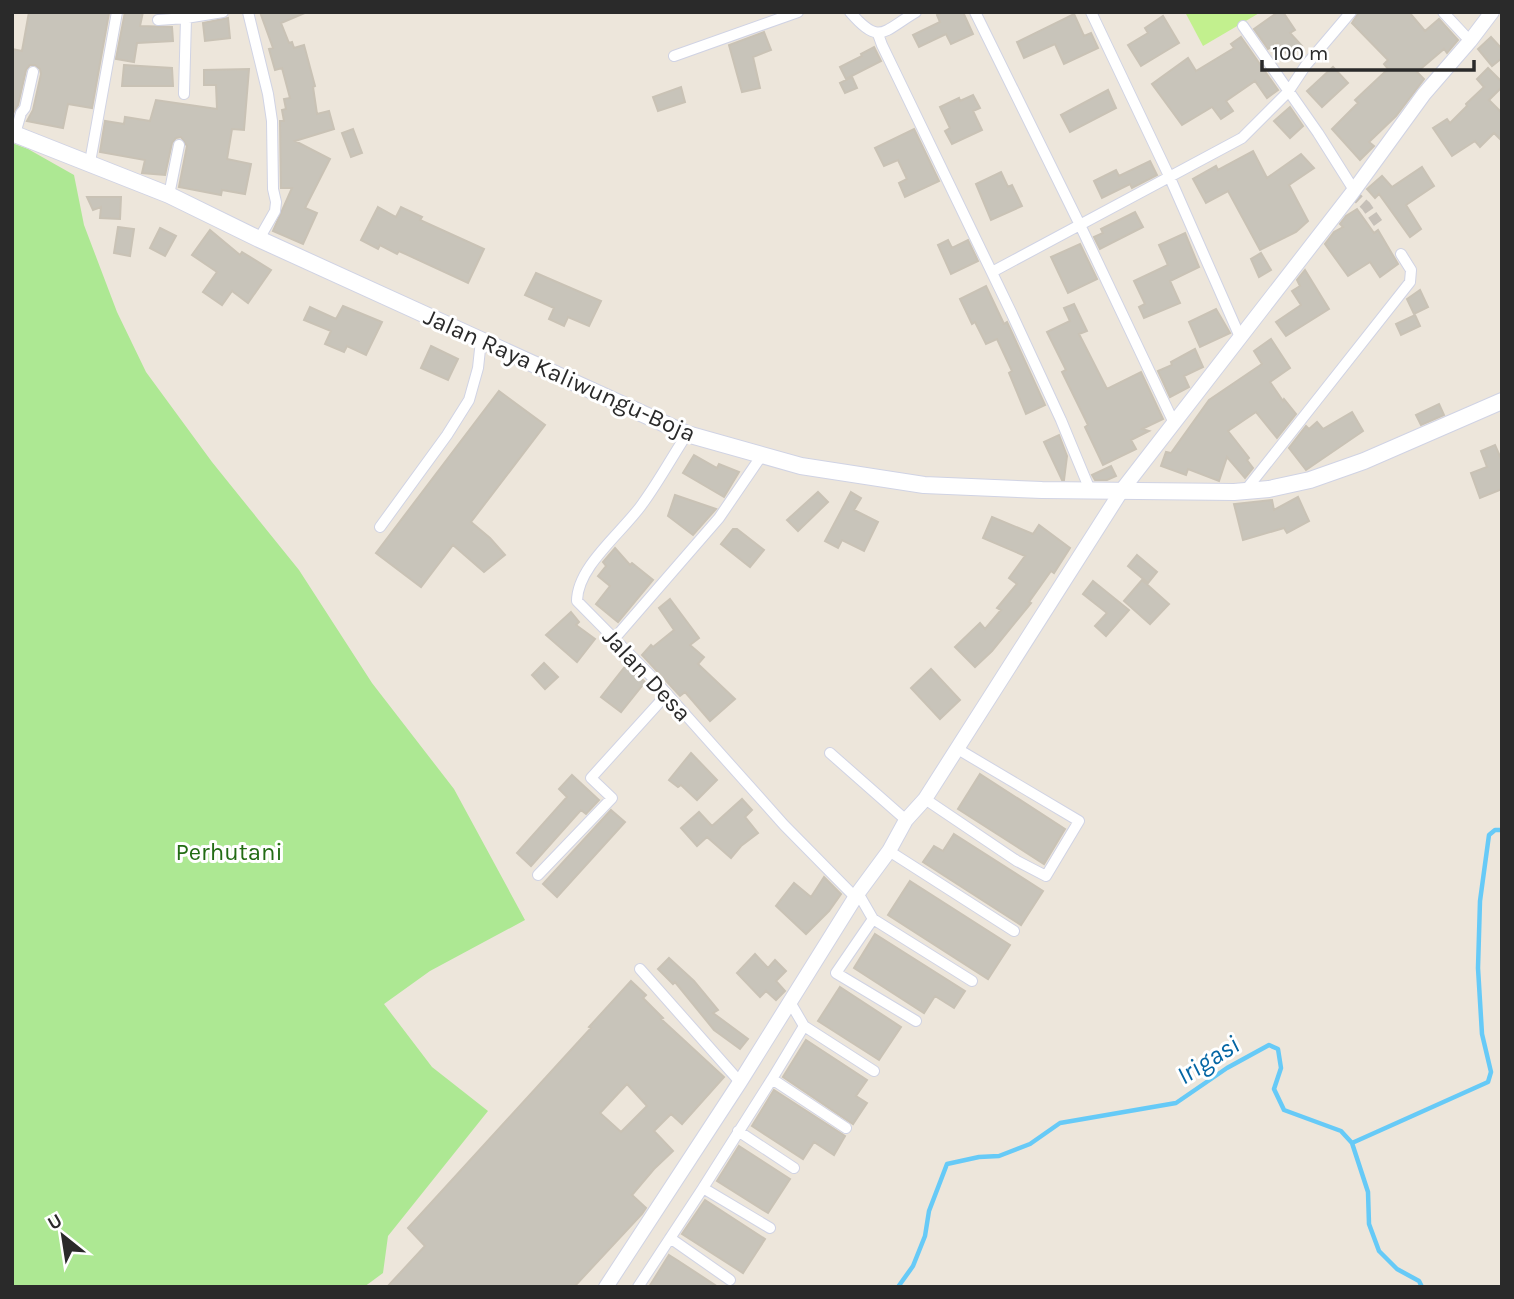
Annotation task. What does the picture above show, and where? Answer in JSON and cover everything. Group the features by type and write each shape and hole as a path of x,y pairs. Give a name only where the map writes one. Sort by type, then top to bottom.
{"main road":[{"name":"Jalan Raya Kaliwungu-Boja","path":"14,134 169,195 259,239 687,434 801,466 924,485 1090,490 1269,489 1310,480 1364,461 1502,401"}],"street":[{"path":"90,162 117,12"},
{"path":"158,20 223,12"},
{"path":"248,12 272,121 273,189 276,202 275,211 259,239"},
{"path":"674,56 766,18 798,12"},
{"path":"850,12 871,33 878,34 916,12"},
{"path":"975,12 1174,424"},
{"path":"1091,12 1170,178 1240,337"},
{"path":"992,272 1242,138 1288,92 1351,12"},
{"path":"1443,12 1470,41"},
{"path":"606,1287 740,1082 857,895 889,851 906,820 925,799 1122,490 1354,190 1424,93 1492,12"},
{"path":"184,94 186,18"},
{"path":"1243,26 1354,190"},
{"path":"878,34 1061,420 1090,490"},
{"path":"14,134 25,108 33,72"},
{"path":"169,195 179,145"},
{"path":"1245,491 1410,282 1411,270 1401,254"},
{"path":"380,527 469,400 478,369 481,340"},
{"name":"Jalan Desa","path":"687,434 642,505 594,562 577,590 577,601 667,694 784,825 857,895 873,919"},
{"path":"614,639 719,518 762,455"},
{"path":"538,875 612,798 591,778 667,694"},
{"path":"925,799 1017,861 1046,876 1079,821 956,748"},
{"path":"830,753 906,820"},
{"path":"889,851 1014,931"},
{"path":"916,1021 836,973 873,919 972,981"},
{"path":"640,969 740,1082"},
{"path":"790,1002 804,1026 874,1071"},
{"path":"638,1287 804,1026"},
{"path":"772,1079 846,1128"},
{"path":"738,1131 794,1168"},
{"path":"703,1188 769,1228"},
{"path":"670,1238 730,1280"}],"green space":[{"path":"1185,12 1261,12 1203,46"},
{"name":"Perhutani","path":"12,143 74,175 84,225 117,312 146,372 212,462 299,570 372,683 454,789 525,920 430,971 384,1004 432,1067 488,1111 388,1236 383,1273 364,1287 12,1287"}],"building":[{"path":"29,12 109,13 92,108 68,104 63,128 27,121 33,110 41,74 35,65 30,65 26,70 18,105 12,115 12,49 22,51"},
{"path":"125,12 143,12 140,26 172,27 173,41 137,43 134,62 116,59"},
{"path":"260,12 307,12 281,23 289,43 292,42 294,48 304,45 315,86 317,114 329,111 334,129 295,141 330,159 305,208 317,213 303,244 273,231 292,188 281,188 280,121 284,121 284,99 290,98 282,68 275,70 269,49 273,48"},
{"path":"943,12 963,12 973,34 951,44 946,34 919,47 913,35 940,22 937,15"},
{"path":"1278,12 1283,12 1295,30 1290,33 1302,46 1290,57 1277,43 1268,49 1254,29"},
{"path":"1359,12 1409,12 1425,31 1439,19 1458,40 1447,53 1444,49 1417,72 1424,79 1396,116 1369,142 1374,146 1360,160 1332,129 1358,103 1355,100 1388,69 1384,64 1388,60 1352,23"},
{"path":"1074,14 1084,36 1091,33 1098,48 1064,64 1055,44 1024,58 1017,42"},
{"path":"1163,16 1179,43 1141,66 1128,45 1148,33 1145,28"},
{"path":"228,18 230,38 205,41 203,23"},
{"path":"764,32 771,50 753,57 760,88 742,92 729,45"},
{"path":"1241,37 1278,90 1267,98 1255,81 1226,101 1233,111 1221,119 1212,107 1182,125 1152,84 1188,58 1196,71 1234,48 1231,44"},
{"path":"1491,37 1502,49 1502,58 1492,66 1478,49"},
{"path":"874,47 881,61 846,79 840,67"},
{"path":"124,65 172,68 173,86 122,86"},
{"path":"1333,67 1348,83 1322,107 1307,91"},
{"path":"1488,68 1502,82 1502,87 1489,100 1502,113 1502,141 1494,133 1480,147 1475,141 1452,156 1433,128 1447,119 1450,123 1467,106 1484,87 1477,79"},
{"path":"249,69 244,130 232,129 227,159 251,164 245,194 222,190 221,195 179,187 187,146 181,137 172,143 165,175 142,173 145,160 100,152 105,121 124,124 125,117 150,121 156,100 217,109 216,85 204,85 204,70"},
{"path":"852,77 857,88 845,93 840,83"},
{"path":"681,87 685,102 658,111 653,97"},
{"path":"1108,90 1116,108 1070,132 1061,115"},
{"path":"973,95 980,108 973,111 982,130 952,144 945,131 950,128 940,107"},
{"path":"1290,107 1303,126 1290,138 1274,121"},
{"path":"353,129 362,153 351,157 342,133"},
{"path":"914,129 939,181 905,197 899,183 907,179 898,160 884,166 875,148"},
{"path":"1253,151 1267,178 1301,154 1314,168 1289,185 1308,221 1296,232 1260,250 1228,191 1206,203 1193,179 1216,166 1218,170"},
{"path":"1150,161 1157,175 1132,188 1130,184 1102,198 1094,181 1116,170 1119,176"},
{"path":"1422,167 1434,186 1406,205 1421,229 1410,237 1379,194 1375,198 1367,189 1382,176 1392,187"},
{"path":"1001,172 1008,187 1012,185 1022,206 991,220 976,184"},
{"path":"87,197 121,197 120,219 100,218 101,207 93,210"},
{"path":"378,207 396,217 401,207 422,217 420,220 484,249 468,283 399,251 397,254 380,245 378,249 361,240"},
{"path":"1357,209 1374,233 1378,230 1398,264 1380,277 1370,262 1348,276 1325,244 1334,232 1343,227 1340,224 1346,216"},
{"path":"1135,212 1143,227 1100,249 1094,237 1103,233 1101,229"},
{"path":"118,227 134,229 130,256 114,253"},
{"path":"160,228 176,236 165,256 150,248"},
{"path":"210,230 240,255 242,252 271,270 248,303 232,291 222,305 203,292 217,272 192,255"},
{"path":"1185,233 1199,267 1170,281 1180,303 1144,318 1139,307 1145,304 1134,281 1168,265 1159,245"},
{"path":"948,240 952,248 968,240 978,261 951,274 938,245"},
{"path":"1080,244 1097,279 1068,293 1051,257"},
{"path":"1261,253 1271,270 1259,277 1251,259"},
{"path":"1305,270 1329,309 1286,336 1276,322 1301,305 1292,291 1300,286 1297,280"},
{"path":"536,273 601,301 589,326 568,317 564,326 549,319 554,308 525,295"},
{"path":"986,286 1004,324 1007,322 1045,405 1026,414 1009,373 1012,371 997,339 986,344 975,322 972,324 960,299"},
{"path":"1420,290 1428,307 1414,314 1407,299"},
{"path":"1074,304 1087,331 1079,334 1107,389 1141,372 1163,419 1142,429 1149,431 1131,440 1136,449 1103,465 1085,427 1088,425 1062,372 1066,370 1047,332 1070,321 1064,308"},
{"path":"343,306 382,322 366,355 347,346 344,352 325,344 331,331 304,320 310,307 336,319"},
{"path":"1216,309 1230,333 1200,347 1189,322"},
{"path":"1415,315 1420,326 1401,335 1396,324"},
{"path":"1271,339 1290,368 1270,382 1296,414 1277,438 1256,412 1228,431 1249,458 1247,460 1253,468 1245,478 1227,457 1219,481 1188,469 1186,475 1161,466 1166,452 1171,453 1209,400 1262,364 1254,351"},
{"path":"431,346 458,359 448,380 421,368"},
{"path":"1195,349 1203,367 1184,376 1189,387 1170,397 1158,371"},
{"path":"499,391 545,425 471,522 505,555 484,572 453,545 421,587 376,553"},
{"path":"1439,404 1444,415 1421,425 1416,415"},
{"path":"1352,412 1363,431 1306,470 1289,448 1306,426 1309,429 1317,422 1323,429"},
{"path":"1059,435 1067,456 1064,480 1044,442"},
{"path":"1495,445 1502,461 1502,489 1480,498 1471,473 1487,467 1481,451"},
{"path":"694,455 717,468 719,464 739,472 724,497 683,473"},
{"path":"1111,466 1116,476 1107,480 1095,480 1092,475"},
{"path":"818,492 828,502 798,531 787,520"},
{"path":"851,492 861,498 854,510 878,522 864,551 842,540 838,548 825,541"},
{"path":"675,495 716,509 693,535 668,516"},
{"path":"1298,497 1309,521 1287,533 1284,528 1243,540 1234,504 1272,500 1274,510"},
{"path":"992,517 1033,534 1039,525 1070,548 1054,573 1051,571 1029,602 1031,603 992,651 975,667 955,647 980,623 985,629 1001,610 997,608 1017,584 1009,578 1025,556 983,538"},
{"path":"733,529 737,529 764,550 750,567 721,544"},
{"path":"615,548 630,565 632,563 653,580 618,622 596,604 610,586 598,576 606,566 603,562"},
{"path":"1137,555 1157,572 1148,583 1128,566"},
{"path":"1142,580 1169,604 1150,624 1124,601"},
{"path":"1093,581 1129,610 1106,636 1095,626 1107,613 1083,594"},
{"path":"670,599 699,638 690,645 704,657 698,664 735,699 710,721 685,692 680,696 642,655 651,645 653,647 674,630 659,608"},
{"path":"571,612 579,622 576,625 595,639 577,662 546,635"},
{"path":"544,663 558,677 545,689 532,675"},
{"path":"627,664 645,682 621,712 601,697"},
{"path":"931,669 960,700 940,719 911,688"},
{"path":"691,753 717,780 697,800 681,785 678,787 669,780"},
{"path":"980,774 1065,829 1044,864 958,809"},
{"path":"572,775 599,800 586,814 581,810 531,866 517,853 567,797 559,789"},
{"path":"742,799 752,810 745,817 758,833 731,858 707,837 697,846 681,828 699,812 712,826"},
{"path":"611,810 625,822 557,897 543,884"},
{"path":"954,834 1043,891 1021,925 923,862 934,846 943,851"},
{"path":"824,877 841,894 829,911 806,934 776,906 794,883 811,897"},
{"path":"910,881 1010,945 988,979 888,915"},
{"path":"875,934 965,991 954,1008 935,996 924,1013 854,968"},
{"path":"755,954 768,968 775,960 786,971 776,981 785,991 776,1000 766,991 760,997 737,973"},
{"path":"669,958 694,981 718,1010 713,1013 748,1039 740,1049 714,1030 675,982 673,984 658,969"},
{"path":"631,981 646,995 643,998 663,1018 661,1019 724,1077 682,1124 671,1114 654,1131 673,1151 632,1195 646,1208 642,1214 574,1287 387,1287 425,1246 408,1228 591,1028 589,1027","holes":["627,1084 647,1106 621,1132 600,1113"]},
{"path":"840,987 901,1027 879,1060 818,1021"},
{"path":"806,1040 867,1080 856,1096 867,1103 853,1124 783,1077"},
{"path":"774,1090 845,1136 834,1155 814,1142 803,1159 752,1126"},
{"path":"739,1146 790,1179 768,1213 717,1181"},
{"path":"705,1200 765,1239 743,1273 682,1234"},
{"path":"669,1255 677,1260 718,1287 649,1287"}],"waterway":[{"path":"1352,1143 1488,1082 1491,1072 1482,1034 1478,968 1480,901 1489,835 1495,830 1502,830"},
{"name":"Irigasi","path":"898,1287 913,1266 925,1236 929,1211 947,1164 999,1156 1030,1144 1060,1123 1176,1103 1227,1068 1269,1045 1278,1049 1281,1068 1274,1089 1284,1110 1341,1131 1352,1143 1368,1192 1369,1224 1379,1251 1397,1269 1419,1281 1422,1287"}],"tunnel":[{"path":"1352,193 1378,223"}]}
